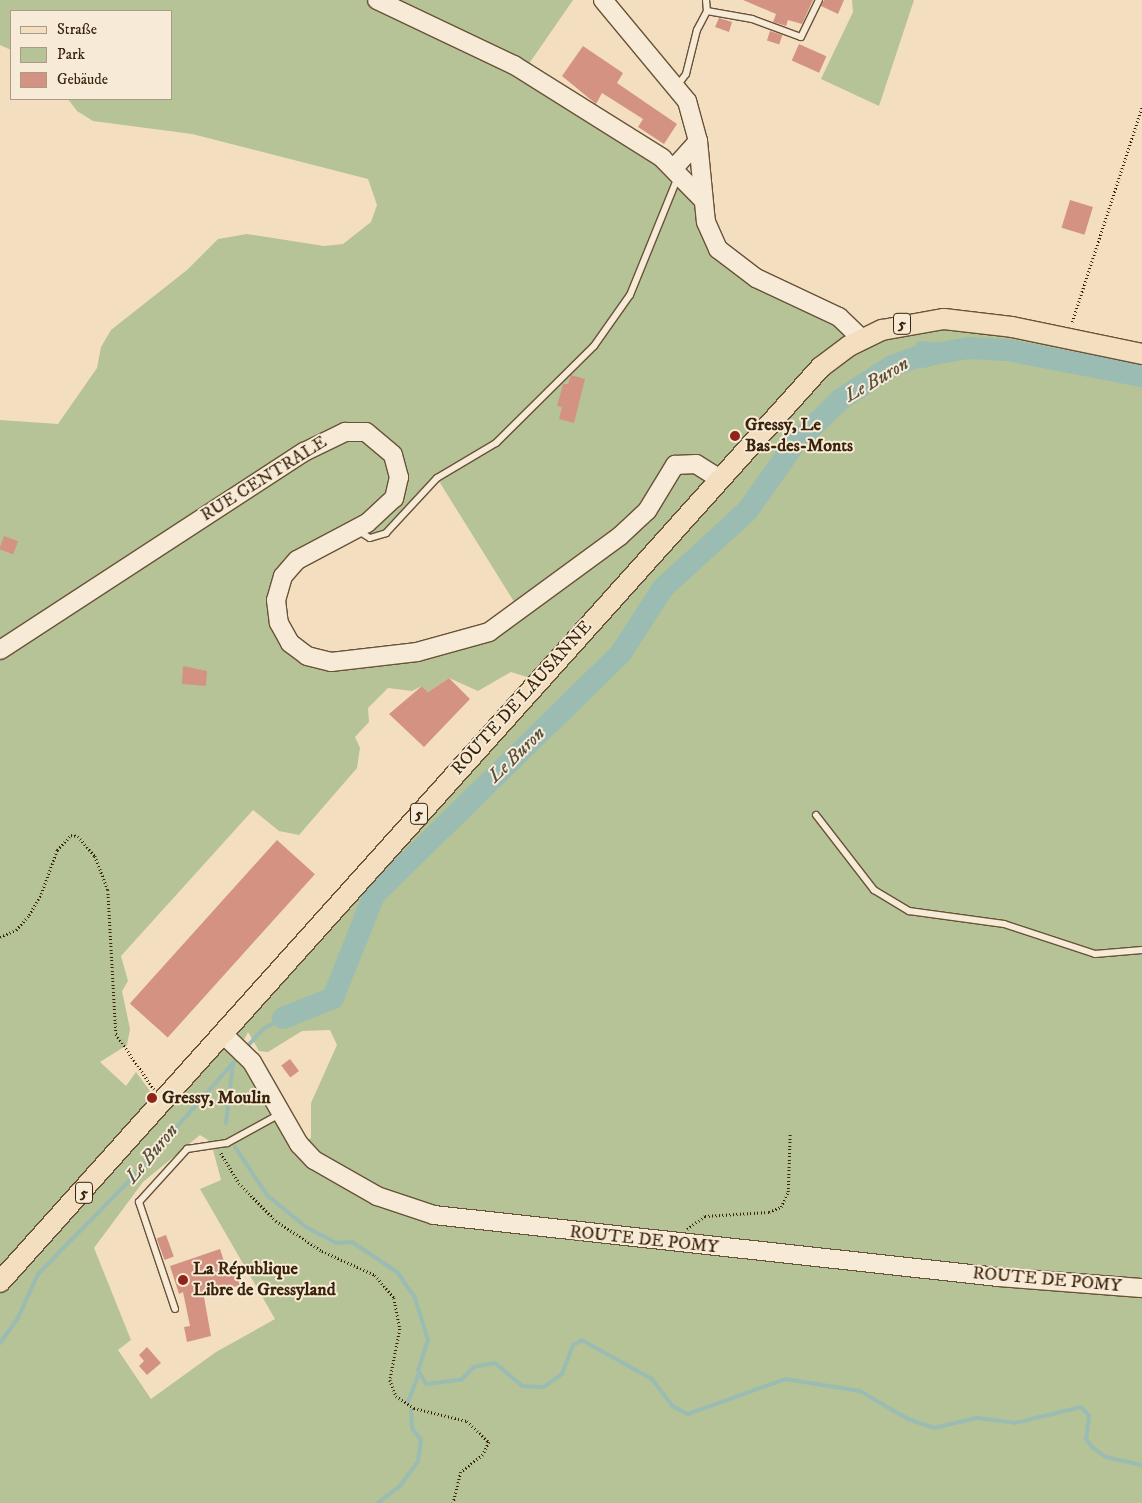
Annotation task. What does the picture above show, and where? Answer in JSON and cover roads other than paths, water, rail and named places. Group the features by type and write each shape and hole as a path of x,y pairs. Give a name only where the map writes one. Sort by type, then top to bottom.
{"main road":[{"name":"ROUTE DE LAUSANNE","path":"0,1282 164,1101 229,1039 717,477 808,379 861,338 902,324 944,319 1067,338 1142,354"}],"street":[{"path":"378,0 490,51 677,171 702,199"},
{"path":"603,0 677,86 690,110 698,141 702,199 711,236 727,258 756,278 839,317 861,338"},
{"path":"677,171 698,141"},
{"name":"RUE CENTRALE","path":"0,650 323,440 355,430 386,446 399,477 387,508 356,530 303,556 287,570 278,587 276,612 283,634 298,650 318,660 388,658 489,632 627,530 650,506 675,465 696,464 717,477"},
{"name":"ROUTE DE POMY","path":"229,1039 252,1062 280,1114 314,1160 355,1186 399,1204 472,1222 679,1244 1142,1288"}],"lane":[{"path":"677,86 686,74 697,30 707,11 706,0"},
{"path":"707,11 752,19 801,37 819,0"},
{"path":"356,530 370,538 386,533 437,478 496,443 594,346 630,295 677,171"},
{"path":"816,815 865,881 910,911 1004,924 1096,954 1142,950"},
{"path":"175,1309 139,1202 187,1149 227,1143 280,1114"}],"water":[{"path":"916,341 949,343 949,359 923,369"}],"waterway":[{"name":"Le Buron","path":"283,1018 333,998 374,895 621,653 663,588 748,510 793,446 841,399 892,366 917,357 968,348 1007,350 1142,376"},
{"name":"Le Buron","path":"244,1050 263,1029 283,1018"},
{"name":"Le Buron","path":"0,1343 18,1318 38,1274 134,1176 238,1057"},
{"path":"226,1123 233,1063"},
{"path":"235,1147 267,1195 306,1227 336,1243 352,1242 397,1272 415,1298 428,1340 418,1370 426,1384 461,1380 474,1367 495,1363 522,1386 544,1387 562,1374 573,1345 582,1340 652,1379 672,1406 688,1414 785,1379 860,1391 908,1419 934,1428 977,1418 1015,1423 1081,1407 1089,1416 1086,1439 1093,1448 1106,1457 1142,1465"},
{"path":"408,1402 418,1376"},
{"path":"378,1503 400,1486 418,1461 421,1440 412,1428 411,1411"}],"place":[{"name":"Gressy, Le Bas-des-Monts","path":"735,436"},
{"name":"Gressy, Moulin","path":"152,1098"},
{"name":"La République Libre de Gressyland","path":"183,1280"}]}
